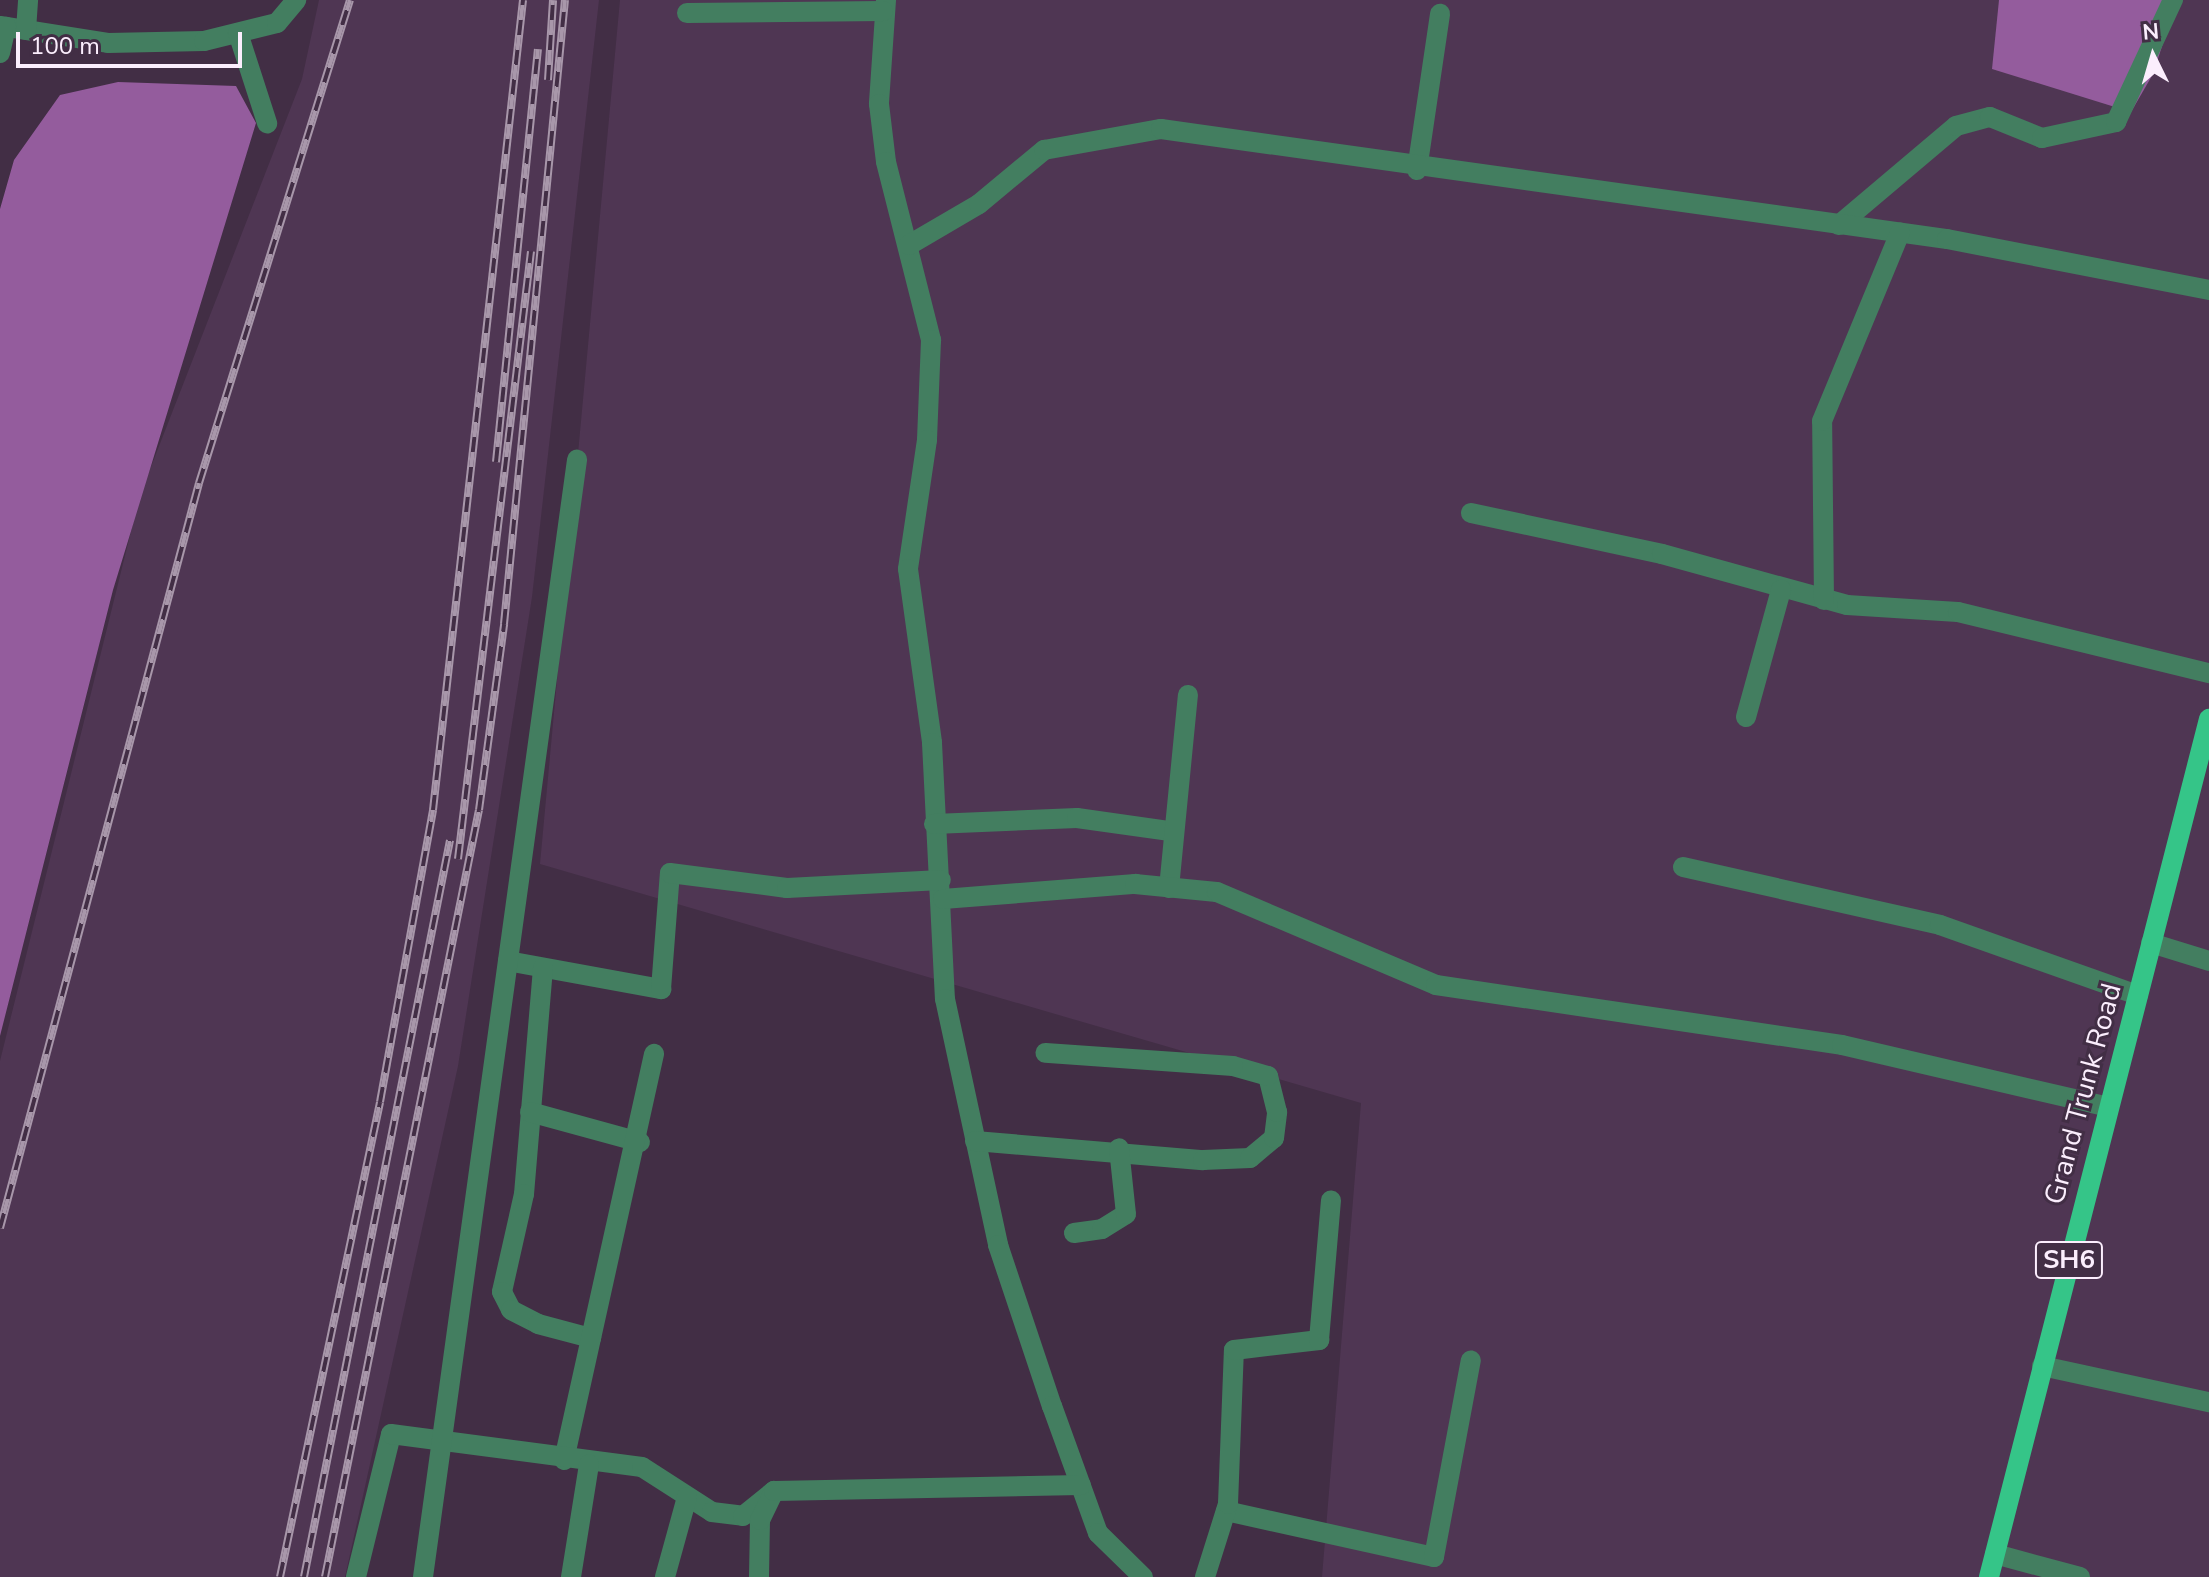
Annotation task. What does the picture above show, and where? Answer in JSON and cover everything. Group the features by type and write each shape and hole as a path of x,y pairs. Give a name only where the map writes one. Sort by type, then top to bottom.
{"main road":[{"name":"Grand Trunk Road","path":"1989,1577 2209,719"}],"street":[{"path":"0,53 11,27 28,0"},
{"path":"11,27 108,43 204,41 277,23 296,0"},
{"path":"1839,225 1956,126 1990,117 2042,138 2116,122 2173,0"},
{"path":"687,13 884,5 886,162 931,340 927,440 908,569 932,743 934,824 942,889 945,999 998,1245 1098,1533 1143,1577"},
{"path":"1417,170 1440,14"},
{"path":"238,33 267,123"},
{"path":"909,245 979,204 1044,150 1161,129 1417,170 1900,233 2209,290"},
{"path":"1824,600 1822,421 1900,233"},
{"path":"423,1577 577,460"},
{"path":"1471,513 1662,554 1824,600 1958,612 2209,673"},
{"path":"1746,717 1781,590"},
{"path":"1169,888 1170,831 1188,695"},
{"path":"934,824 1077,818 1170,831"},
{"path":"1683,867 1940,925 2138,995"},
{"path":"508,961 661,989 670,873 787,888 1169,888 1232,898 1436,985 1842,1045 2109,1107"},
{"path":"2151,943 2209,961"},
{"path":"543,968 524,1194 502,1292 525,1317 591,1338"},
{"path":"975,1141 1250,1158 1274,1138 1277,1112 1268,1076 1233,1066 1045,1053"},
{"path":"564,1460 640,1142 654,1054"},
{"path":"530,1112 640,1142"},
{"path":"1074,1233 1102,1229 1126,1214 1119,1148"},
{"path":"1205,1577 1226,1511 1234,1350 1319,1340 1331,1201"},
{"path":"1226,1511 1434,1557 1471,1360"},
{"path":"2042,1366 2209,1402"},
{"path":"356,1577 391,1434 589,1464 642,1467 712,1512 743,1516 774,1491 1081,1485"},
{"path":"571,1577 589,1464"},
{"path":"759,1577 760,1520 774,1491"},
{"path":"665,1577 687,1497"},
{"path":"1995,1554 2080,1577"}],"shaded area":[{"path":"319,0 599,0 532,597 458,1066 345,1577 0,1577 0,1061 140,495 302,79"},
{"path":"620,0 2209,0 2209,1577 1322,1577 1361,1103 540,864"},
{"path":"1999,0 2177,0 2153,74 2131,112 1992,69"},
{"path":"118,82 236,86 256,123 113,590 0,1036 0,209 14,160 60,95"}],"railway":[{"path":"0,1228 199,483 350,0"},
{"path":"280,1577 380,1102 433,810 523,0"},
{"path":"548,80 553,0"},
{"path":"325,1577 479,810 504,624 565,0"},
{"path":"496,462 538,49"},
{"path":"458,859 531,251"},
{"path":"304,1577 450,840"}]}
